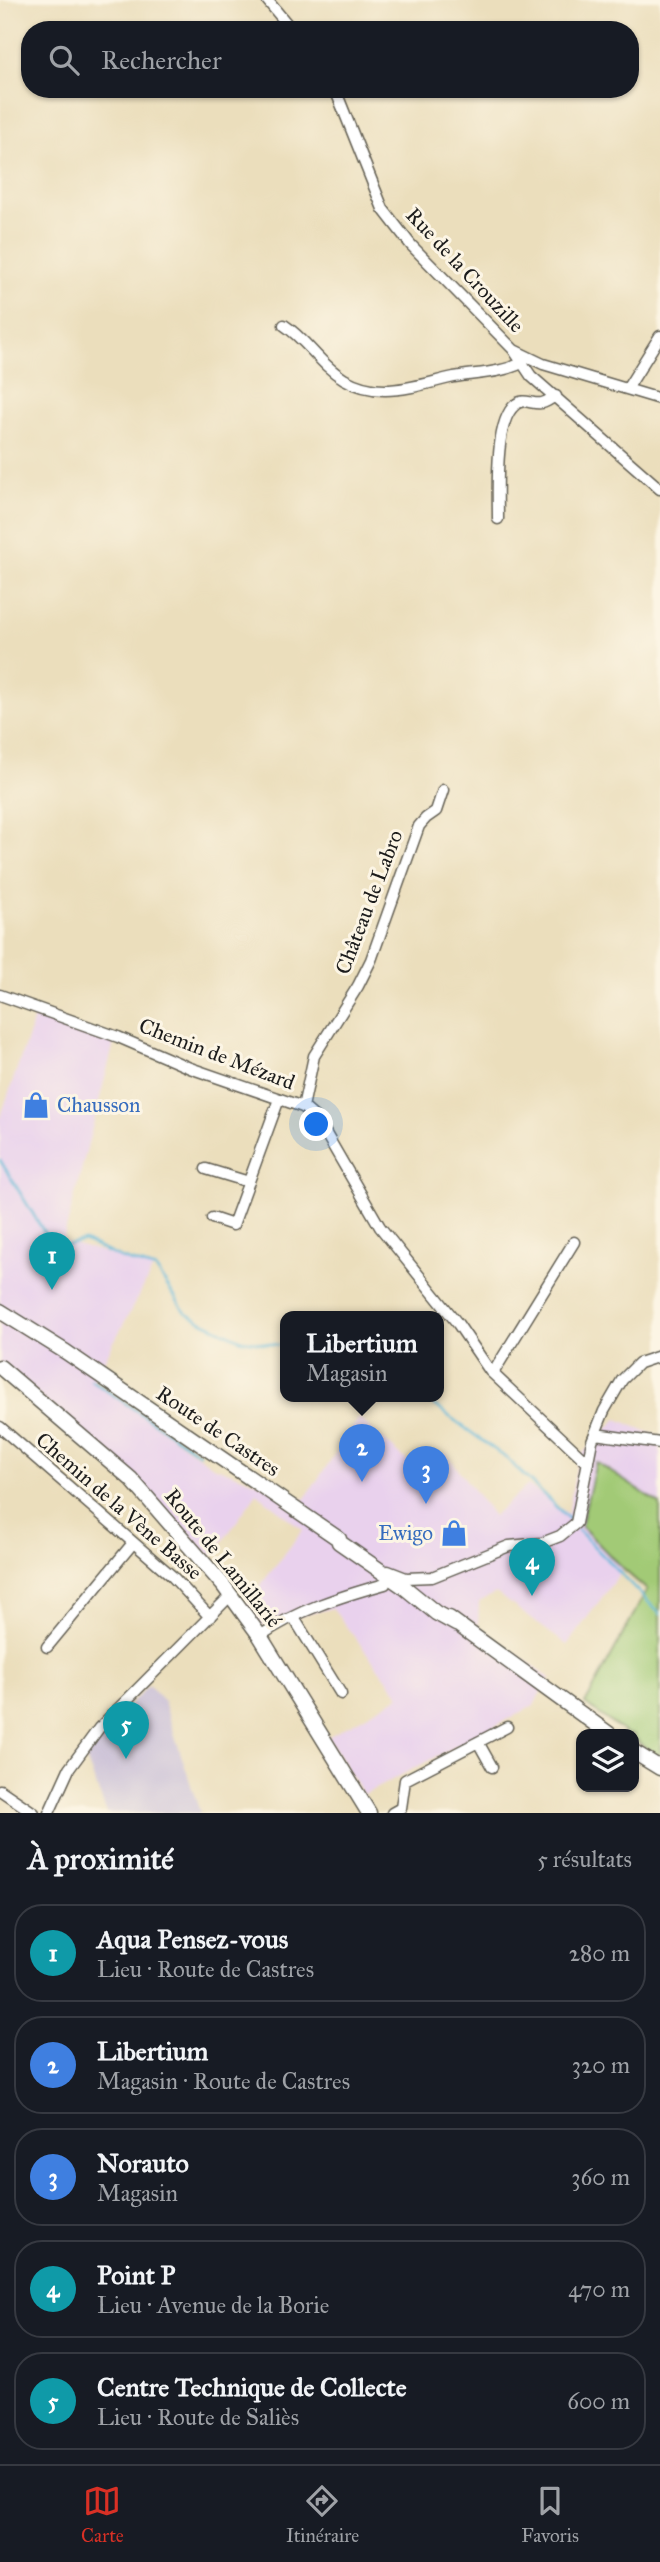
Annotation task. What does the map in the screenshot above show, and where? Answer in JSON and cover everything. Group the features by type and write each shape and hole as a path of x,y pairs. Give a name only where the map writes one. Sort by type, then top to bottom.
{"main road":[{"name":"Route de Castres","path":"0,1311 54,1344 338,1539 602,1729"},
{"name":"Route de Castres","path":"0,1317 94,1373"},
{"name":"Route de Lamillarié","path":"0,1367 131,1479 231,1595 260,1636 369,1813"},
{"path":"639,1755 660,1768"}],"street":[{"path":"267,0 284,21"},
{"name":"Rue de la Crouzille","path":"339,98 383,209 411,245 513,349 531,376 660,489"},
{"path":"284,325 304,340 330,369 341,377 371,389 405,388 504,370 522,361"},
{"path":"627,389 660,337"},
{"path":"513,349 543,364 660,399"},
{"path":"498,519 497,462 507,416 515,404 524,401 545,403 556,396"},
{"name":"Château de Labro","path":"303,1107 314,1056 358,986 396,895 419,826 436,811 443,790"},
{"name":"Chemin de Mézard","path":"0,995 118,1037 190,1068 303,1107 318,1120 380,1227 458,1324 493,1373 588,1463"},
{"path":"212,1218 233,1225 279,1099"},
{"path":"206,1169 249,1182"},
{"path":"493,1373 573,1242"},
{"path":"404,1587 414,1589 432,1577 509,1546 542,1543 560,1536 576,1523 595,1434 604,1411 622,1380 639,1363 660,1356"},
{"name":"Chemin de la Vène Basse","path":"0,1427 179,1583 210,1616"},
{"path":"595,1434 660,1443"},
{"path":"47,1647 133,1543"},
{"path":"361,1558 406,1578 432,1577"},
{"path":"260,1636 341,1596 385,1584"},
{"path":"49,1813 69,1769 99,1728 231,1595"},
{"path":"294,1618 341,1695"},
{"path":"392,1813 401,1808 405,1780 507,1727"},
{"path":"478,1742 492,1767"},
{"path":"0,1790 34,1813"}],"shaded area":[{"path":"35,1015 115,1039 63,1241 154,1267 93,1381 213,1466 304,1500 359,1418 424,1476 446,1453 493,1516 528,1485 568,1514 578,1458 617,1419 660,1437 660,1507 582,1525 623,1569 567,1645 496,1593 479,1602 478,1626 550,1678 533,1706 363,1795 328,1737 400,1696 332,1608 261,1626 246,1604 303,1530 257,1493 211,1558 128,1472 0,1362 0,1119"},
{"path":"149,1685 164,1702 200,1813 107,1813 85,1757 96,1740"}],"green space":[{"path":"596,1462 660,1504 660,1758 639,1743 639,1729 620,1729 585,1704 647,1590 581,1526"}],"waterway":[{"path":"0,1160 49,1240"},
{"path":"57,1244 63,1246 84,1241 123,1259 156,1269 185,1312 242,1340 280,1345"},
{"path":"91,1380 199,1453"},
{"path":"428,1402 506,1458 569,1519"},
{"path":"578,1530 660,1614"}],"place":[{"name":"Chausson","path":"36,1105"},
{"name":"Aqua Pensez-vous","path":"52,1290"},
{"name":"Libertium","path":"362,1482"},
{"name":"Norauto","path":"426,1504"},
{"name":"Ewigo","path":"454,1533"},
{"name":"Point P","path":"532,1596"},
{"name":"Centre Technique de Collecte","path":"126,1759"}]}
